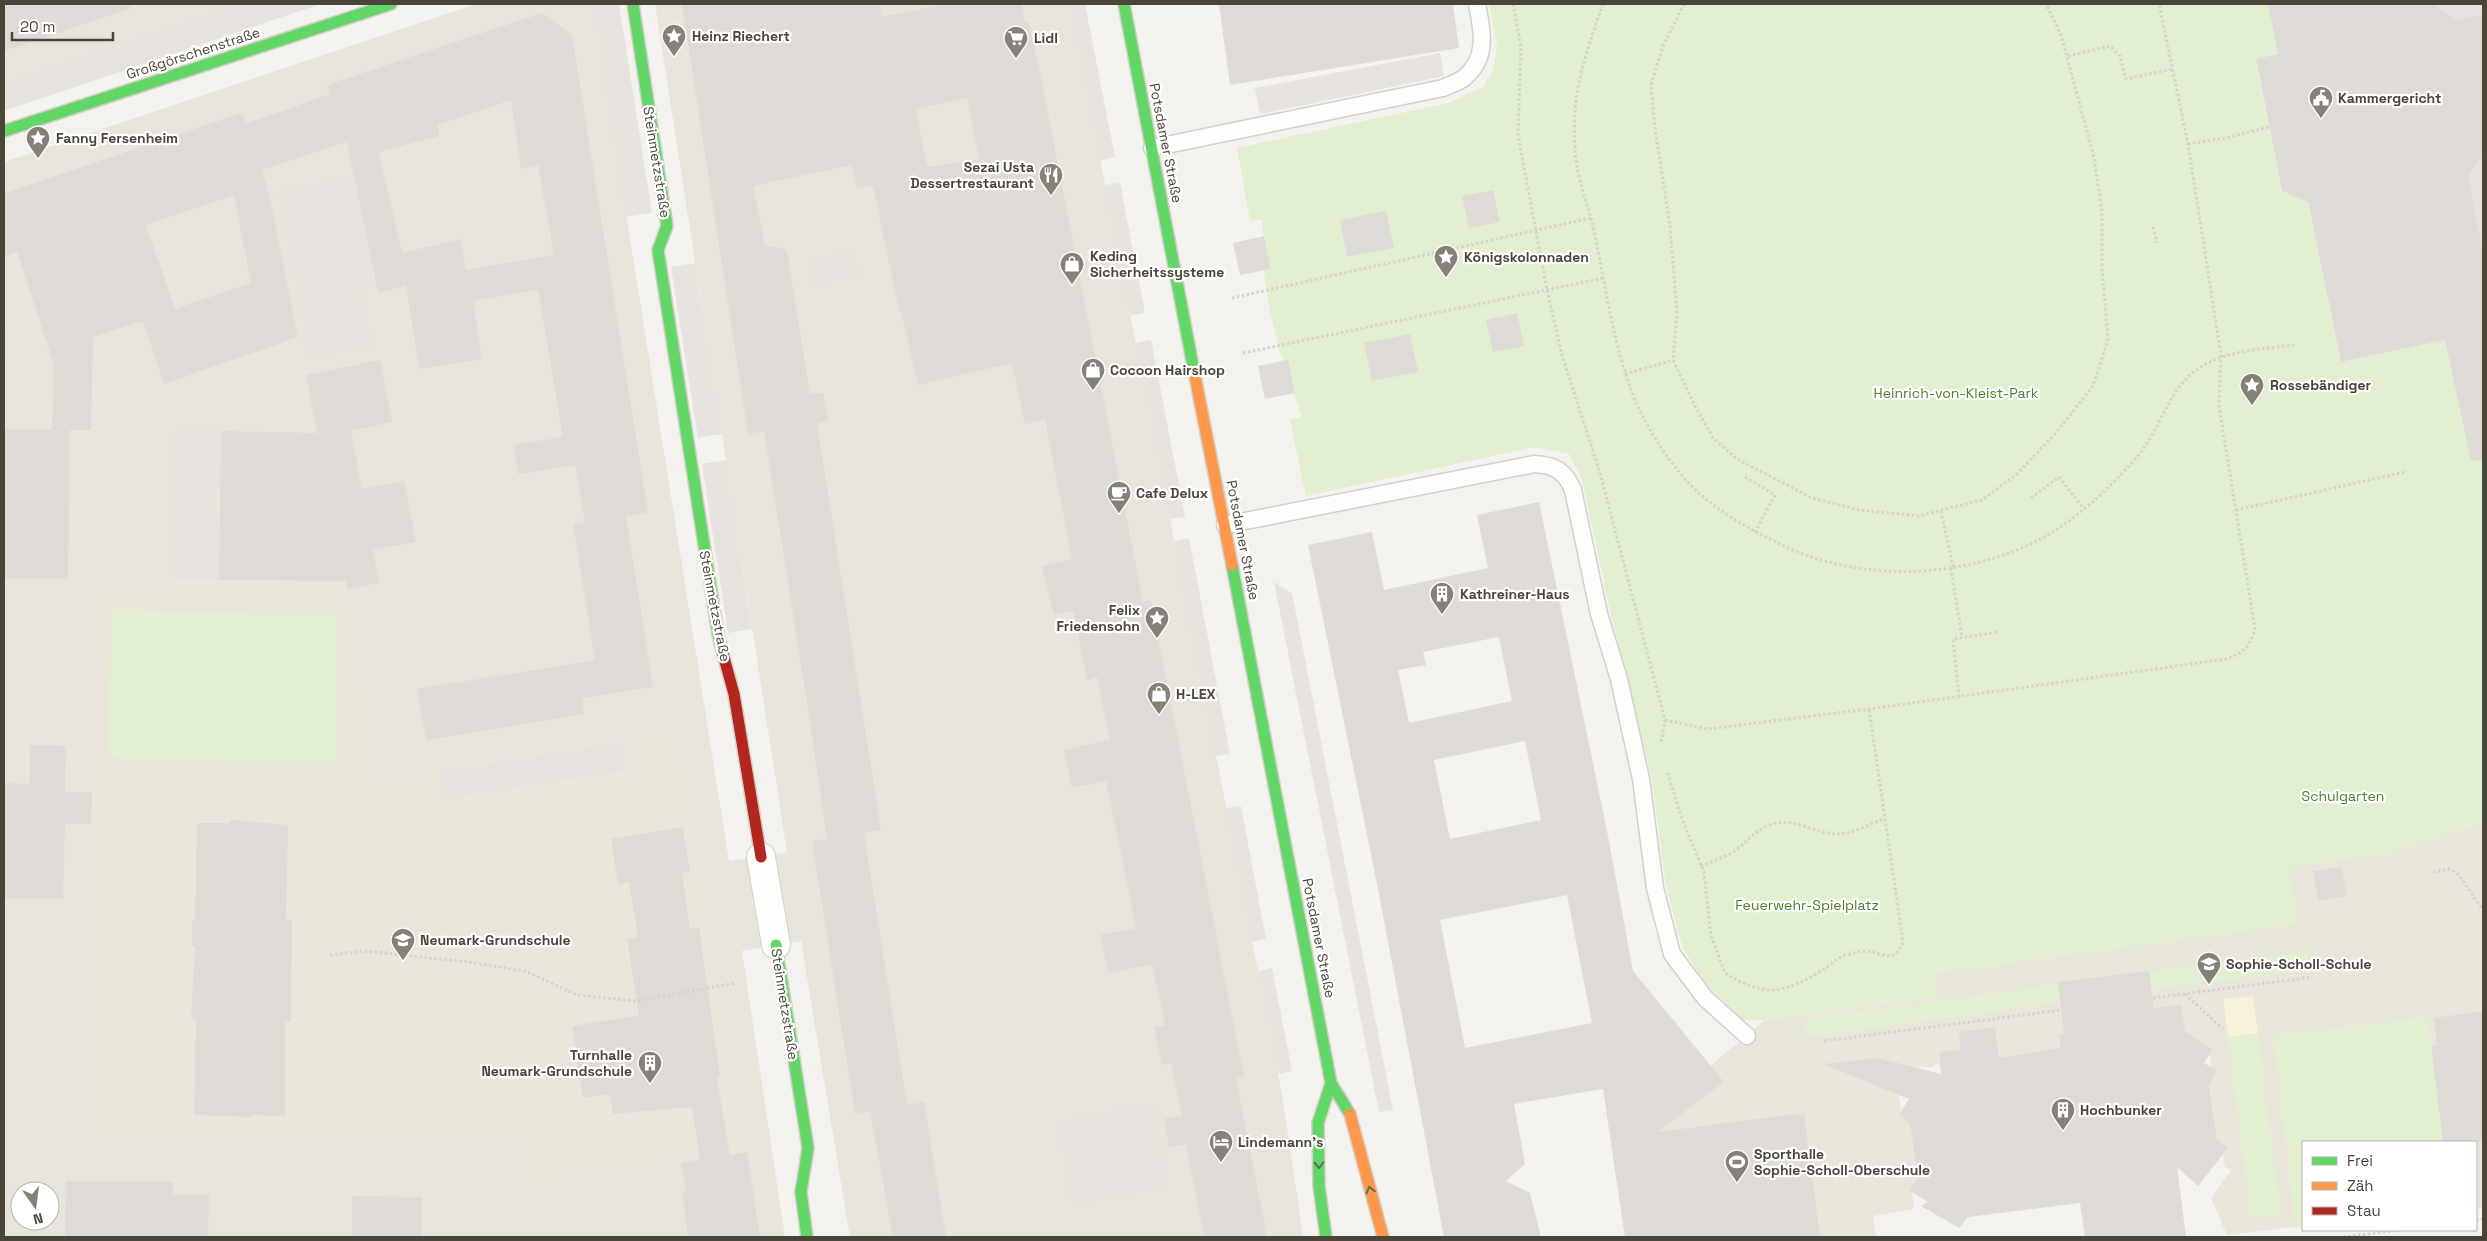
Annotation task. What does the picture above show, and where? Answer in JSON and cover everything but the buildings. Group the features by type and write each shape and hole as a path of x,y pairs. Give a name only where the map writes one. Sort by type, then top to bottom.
{"street":[{"name":"Großgörschenstraße","path":"4,131 391,4"},
{"name":"Steinmetzstraße","path":"632,4 667,226 658,250 660,267 718,634 734,694 808,1148 802,1192 807,1237"},
{"name":"Potsdamer Straße","path":"1124,4 1226,525 1331,1083 1350,1113 1383,1237"},
{"name":"Potsdamer Straße","path":"1326,1237 1319,1186 1318,1123 1331,1083"}],"lane":[{"path":"1152,148 1442,88 1464,78 1480,56 1483,39 1477,4"},
{"path":"1226,525 1534,464 1549,465 1560,470 1568,478 1573,490 1599,614 1619,679 1641,779 1654,888 1672,954 1705,998 1747,1036"}],"path":[{"path":"1513,4 1521,47 1518,135 1534,229 1562,355 1600,473 1665,720 1661,745"},
{"path":"1603,4 1587,49 1575,109 1576,159 1604,278 1616,344 1625,374 1631,391 1658,443 1698,492 1736,521 1787,548 1848,568 1903,572 1952,568 1995,557 2034,542 2084,509 2105,492 2140,454 2168,405 2190,376 2221,355 2294,345"},
{"path":"1684,4 1663,46 1651,85 1671,236 1677,314 1673,360 1714,438 1736,459 1812,498 1859,510 1918,516 1982,500 2018,474 2055,434 2092,386 2108,339 2102,268 2102,212 2094,157 2068,56 2061,35 2046,4"},
{"path":"1665,720 1708,729 1869,709 2226,659 2242,654 2252,642 2255,629 2219,406 2221,355 2188,144 2159,4"},
{"path":"2068,56 2110,46 2120,56 2126,79 2173,70"},
{"path":"2188,144 2226,138 2269,127"},
{"path":"1232,298 1534,229 1591,218"},
{"path":"2153,227 2157,243"},
{"path":"1243,352 1604,278"},
{"path":"1625,374 1673,360"},
{"path":"2236,510 2405,472"},
{"path":"1745,477 1775,495 1755,532"},
{"path":"2031,498 2059,477 2084,509"},
{"path":"1941,510 1962,638"},
{"path":"1959,697 1953,639 1998,632"},
{"path":"1668,771 1680,814 1701,866 1707,887 1711,936 1725,973 1746,985 1771,990 1790,986 1808,978 1842,956 1867,951 1883,956 1900,951 1903,942 1869,709"},
{"path":"1701,866 1731,854 1761,828 1777,822 1791,823 1826,833 1838,834 1848,833 1884,819"},
{"path":"2434,872 2449,869 2458,874 2483,910"},
{"path":"330,955 365,951 468,962 525,971 577,995 636,1001 736,983"},
{"path":"2153,998 2312,977"},
{"path":"2185,994 2223,1029"},
{"path":"1824,1041 2061,1010"},
{"path":"2343,1237 2391,1231"}],"shaded area":[{"path":"4,4 237,4 4,82"},
{"path":"237,4 321,4 4,111 4,82"},
{"path":"476,4 603,4 593,6 729,861 787,852 655,4 1070,4 1283,1100 1303,1237 850,1237 801,941 742,951 785,1237 4,1237 4,162"},
{"path":"619,4 652,213 626,217 593,6"},
{"path":"1070,4 1085,4 1115,157 1100,160"},
{"path":"2435,4 2483,4 2483,14 2456,20"},
{"path":"1440,53 1444,76 1260,114 1255,88"},
{"path":"2483,156 2483,251 2471,191 2468,190 2465,179"},
{"path":"352,177 374,285 360,288 372,345 311,358 278,192"},
{"path":"1120,183 1145,313 1130,316 1105,185"},
{"path":"855,252 859,276 812,283 808,259"},
{"path":"695,263 722,434 698,438 671,267"},
{"path":"4,300 7,300 6,364 4,364"},
{"path":"1151,340 1185,517 1170,519 1136,343"},
{"path":"172,431 221,431 220,492 212,492 212,516 219,517 219,580 172,580"},
{"path":"726,460 752,629 728,633 702,464"},
{"path":"1189,538 1230,754 1215,756 1174,541"},
{"name":"Neumark-Grundschule","path":"93,579 346,581 384,778 681,729 747,1152 527,1188 522,1151 87,1145"},
{"path":"1274,582 1292,593 1393,1110 1379,1112"},
{"name":"Sophie-Scholl-Schule","path":"2483,740 2483,1208 2477,1209 2477,1141 2302,1141 2302,1226 2227,1235 2211,1198 2231,1170 2225,1167 2223,1153 2227,1148 2217,1139 2209,1085 2217,1070 2211,1067 2210,1055 2213,1050 2084,1045 2019,1055 2013,1064 1949,1072 1937,1063 1933,1067 1914,1067 1895,1093 1899,1095 1901,1110 1899,1114 1910,1124 1918,1178 1909,1190 1912,1192 1914,1209 1873,1216 1876,1237 1668,1237 1653,1114 1765,1020 1937,997 1934,974"},
{"path":"622,742 627,770 443,800 439,772"},
{"path":"1241,806 1266,939 1252,942 1226,808"},
{"path":"1272,968 1292,1071 1278,1074 1258,971"},
{"path":"1153,1104 1168,1187 1072,1205 1057,1122"}],"green space":[{"name":"Heinrich-von-Kleist-Park","path":"1489,4 2268,4 2278,54 2260,58 2256,64 2282,191 2288,194 2305,189 2341,362 2445,340 2467,441 2483,437 2483,825 2440,836 2386,854 2289,868 2298,924 1934,974 1937,997 1765,1020 1743,1020 1706,984 1683,949 1666,886 1652,779 1610,610 1582,479 1569,454 1535,447 1306,496 1290,420 1301,417 1273,326 1264,272 1262,220 1250,221 1237,148 1448,103 1483,87 1493,70 1497,47"},
{"path":"111,610 338,615 335,762 108,757"},
{"path":"2307,951 2310,969 1805,1037 1802,1019"},
{"path":"2428,1017 2443,1141 2302,1141 2302,1226 2295,1226 2273,1036"},
{"path":"2258,1033 2281,1215 2251,1220 2228,1037"}],"sand":[{"path":"2253,996 2258,1033 2228,1037 2223,999"}],"traffic: fast":[{"path":"4,131 391,4"},
{"path":"633,4 667,226 658,250 718,634 723,654"},
{"path":"1124,4 1194,371"},
{"path":"1232,565 1331,1083 1350,1114"},
{"path":"776,945 808,1148 801,1192 807,1237"},
{"path":"1326,1237 1319,1186 1318,1123 1331,1083"}],"traffic: slow":[{"path":"1194,371 1232,565"},
{"path":"1350,1114 1383,1237"}],"traffic: jam":[{"path":"723,654 734,694 761,857"}],"place":[{"name":"Heinz Riechert","path":"674,57"},
{"name":"Lidl","path":"1016,59"},
{"name":"Kammergericht","path":"2321,119"},
{"name":"Fanny Fersenheim","path":"38,159"},
{"name":"Sezai Usta Dessertrestaurant","path":"1051,196"},
{"name":"Königskolonnaden","path":"1446,278"},
{"name":"Keding Sicherheitssysteme","path":"1072,285"},
{"name":"Cocoon Hairshop","path":"1093,391"},
{"name":"Rossebändiger","path":"2252,406"},
{"name":"Cafe Delux","path":"1119,514"},
{"name":"Kathreiner-Haus","path":"1442,615"},
{"name":"Felix Friedensohn","path":"1157,639"},
{"name":"H-LEX","path":"1159,715"},
{"name":"Neumark-Grundschule","path":"403,961"},
{"name":"Sophie-Scholl-Schule","path":"2209,985"},
{"name":"Turnhalle Neumark-Grundschule","path":"650,1084"},
{"name":"Hochbunker","path":"2063,1131"},
{"name":"Lindemann's","path":"1221,1163"},
{"name":"Sporthalle Sophie-Scholl-Oberschule","path":"1737,1183"}],"park label":[{"name":"Schulgarten","path":"2343,796"},
{"name":"Feuerwehr-Spielplatz","path":"1807,905"}]}
